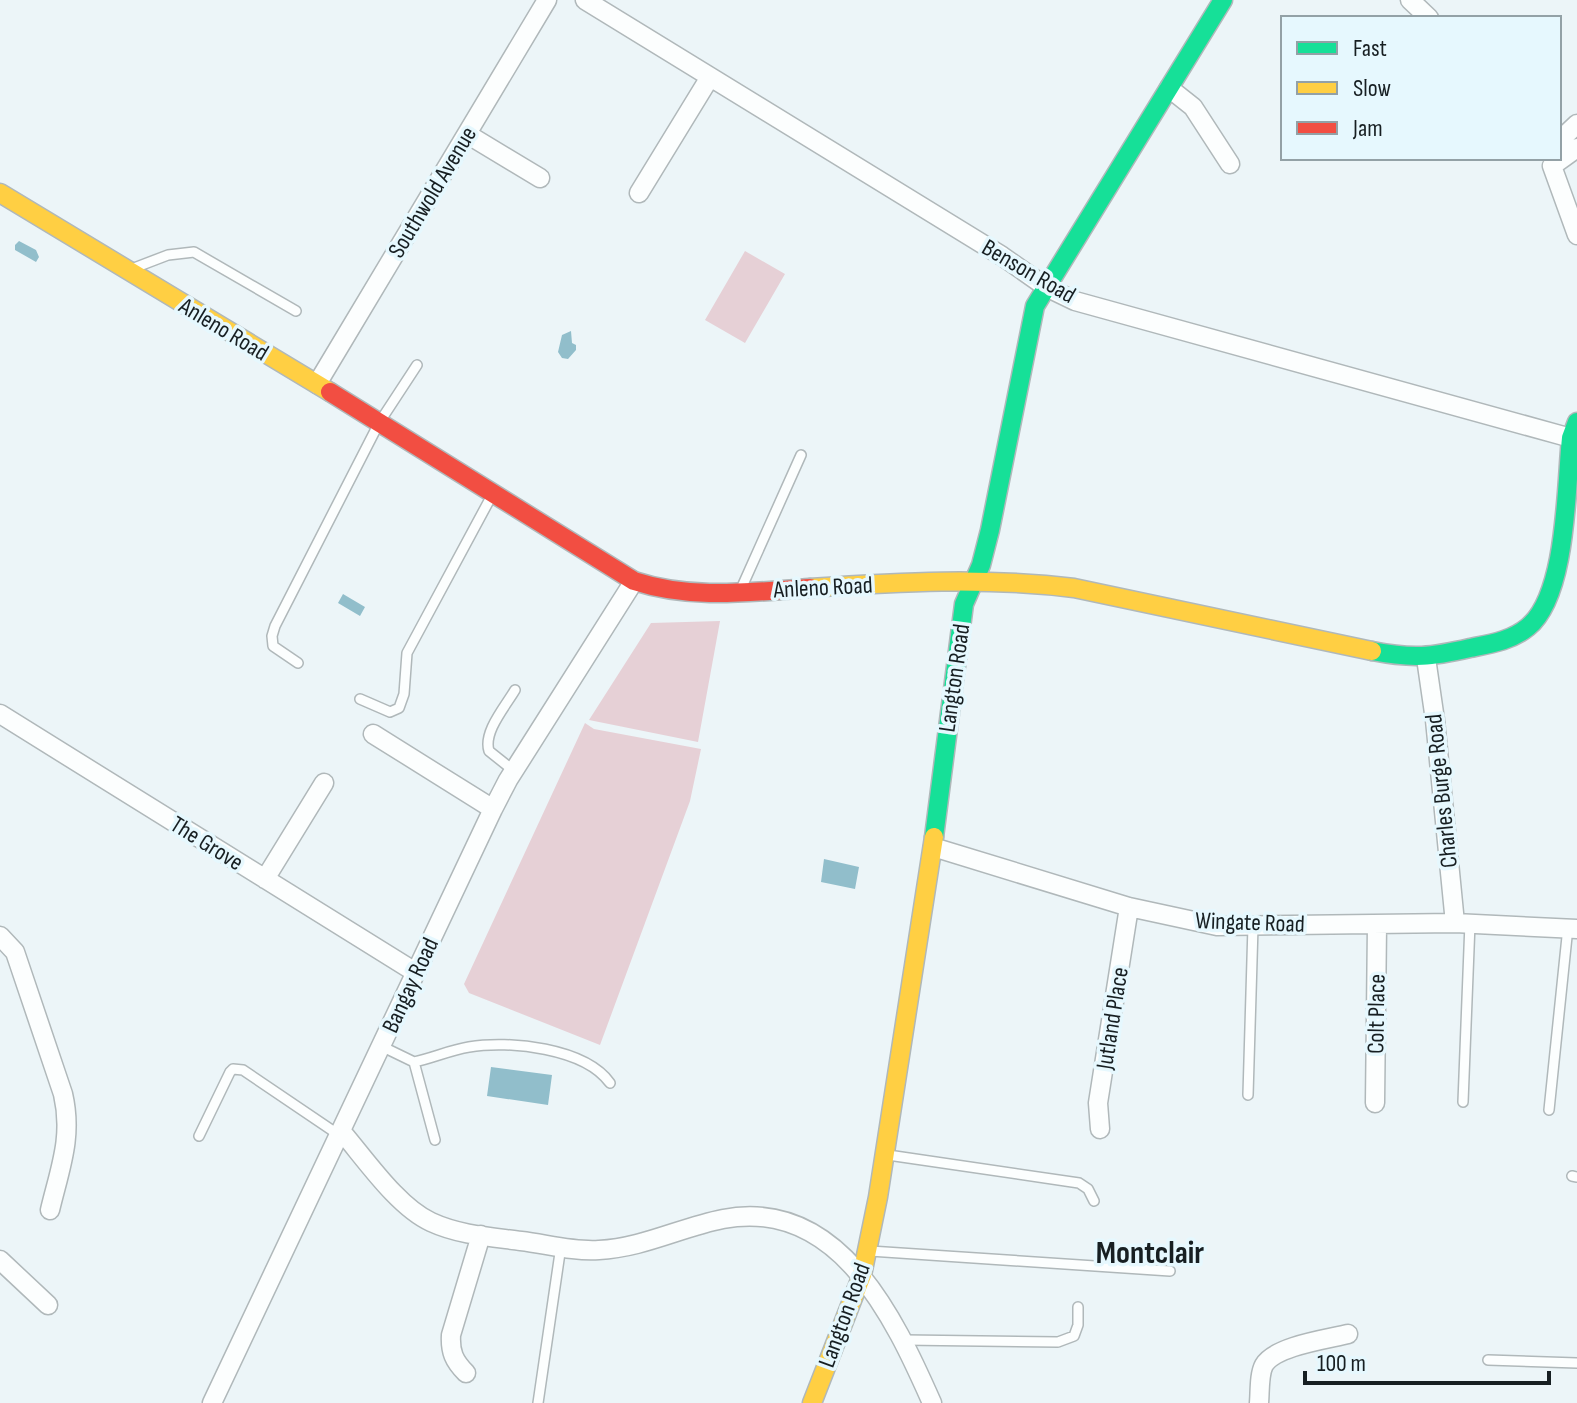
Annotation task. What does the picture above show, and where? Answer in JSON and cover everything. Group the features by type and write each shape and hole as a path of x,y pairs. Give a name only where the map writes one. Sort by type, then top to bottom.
{"street":[{"name":"Southwold Avenue","path":"317,384 547,0"},
{"name":"Benson Road","path":"585,0 1002,256 1046,287 1075,301 1574,430"},
{"name":"Langton Road","path":"812,1403 862,1275 867,1251 933,847 964,604 990,530 1030,323 1046,287 1223,0"},
{"path":"1410,0 1427,16"},
{"path":"639,193 710,77"},
{"path":"1169,88 1193,107 1230,164"},
{"path":"1561,139 1577,124"},
{"path":"467,134 540,178"},
{"path":"1549,162 1577,194"},
{"path":"1549,162 1577,235"},
{"name":"Anleno Road","path":"0,193 317,384 634,581 653,589 687,594 974,579 1024,581 1074,588 1387,654 1426,658 1506,640 1527,628 1544,610 1558,568 1574,430"},
{"name":"Bangay Road","path":"212,1403 493,809 634,581"},
{"name":"Charles Burge Road","path":"1426,658 1462,923"},
{"name":"The Grove","path":"0,714 415,972"},
{"path":"373,734 493,809"},
{"path":"265,879 324,783"},
{"name":"Wingate Road","path":"933,847 1129,907 1200,924 1462,923 1572,928"},
{"name":"Jutland Place","path":"1100,1129 1098,1103 1129,907"},
{"name":"Colt Place","path":"1375,1103 1377,925"},
{"path":"0,936 15,952 68,1114 68,1135 50,1210"},
{"path":"341,1134 411,1208 431,1222 481,1235 595,1250 610,1249 723,1219 751,1216 800,1226 825,1239 862,1275 904,1340 932,1403"},
{"path":"466,1373 455,1362 450,1349 451,1335 481,1235"},
{"path":"0,1260 48,1305"},
{"path":"1259,1403 1264,1365 1273,1356 1348,1334"}],"lane":[{"path":"127,271 168,255 194,252 296,311"},
{"path":"298,663 273,646 275,626 379,423 417,365"},
{"path":"740,592 801,455"},
{"path":"360,699 390,712 399,708 404,694 407,653 493,493"},
{"path":"514,771 487,746 489,734 515,690"},
{"path":"1462,923 1463,1102"},
{"path":"1248,1095 1253,926"},
{"path":"1549,1110 1572,928"},
{"path":"381,1046 414,1062 468,1047 521,1046 543,1049 570,1056 604,1073 610,1083"},
{"path":"414,1062 435,1140"},
{"path":"199,1136 230,1072 237,1069 341,1134"},
{"path":"885,1155 1079,1183 1088,1189 1094,1201"},
{"path":"538,1403 561,1246"},
{"path":"867,1251 1170,1271"},
{"path":"904,1340 1058,1342 1074,1336 1078,1325 1078,1307"},
{"path":"1488,1360 1577,1363"}],"shaded area":[{"path":"745,251 785,274 745,343 705,320"},
{"path":"720,621 698,742 589,720 651,623"},
{"path":"585,723 594,729 701,749 690,801 600,1045 469,993 464,984"}],"water":[{"path":"19,241 36,250 39,257 36,262 15,250"},
{"path":"571,331 576,350 568,359 562,358 558,352 562,335"},
{"path":"343,594 365,607 360,616 338,603"},
{"path":"824,859 859,867 855,889 821,882"},
{"path":"491,1067 552,1075 548,1105 487,1096"}],"traffic: fast":[{"path":"934,837 964,604 981,565 990,530 1035,306 1223,0"},
{"path":"1372,651 1411,656 1444,653 1500,641 1528,627 1541,612 1557,566 1571,438 1577,422"}],"traffic: slow":[{"path":"0,193 330,392"},
{"path":"810,588 909,582 1074,588 1372,651"},
{"path":"812,1403 862,1275 878,1197 934,837"}],"traffic: jam":[{"path":"330,392 634,581 699,593 810,588"}],"district":[{"name":"Montclair","path":"1150,1252"}]}
